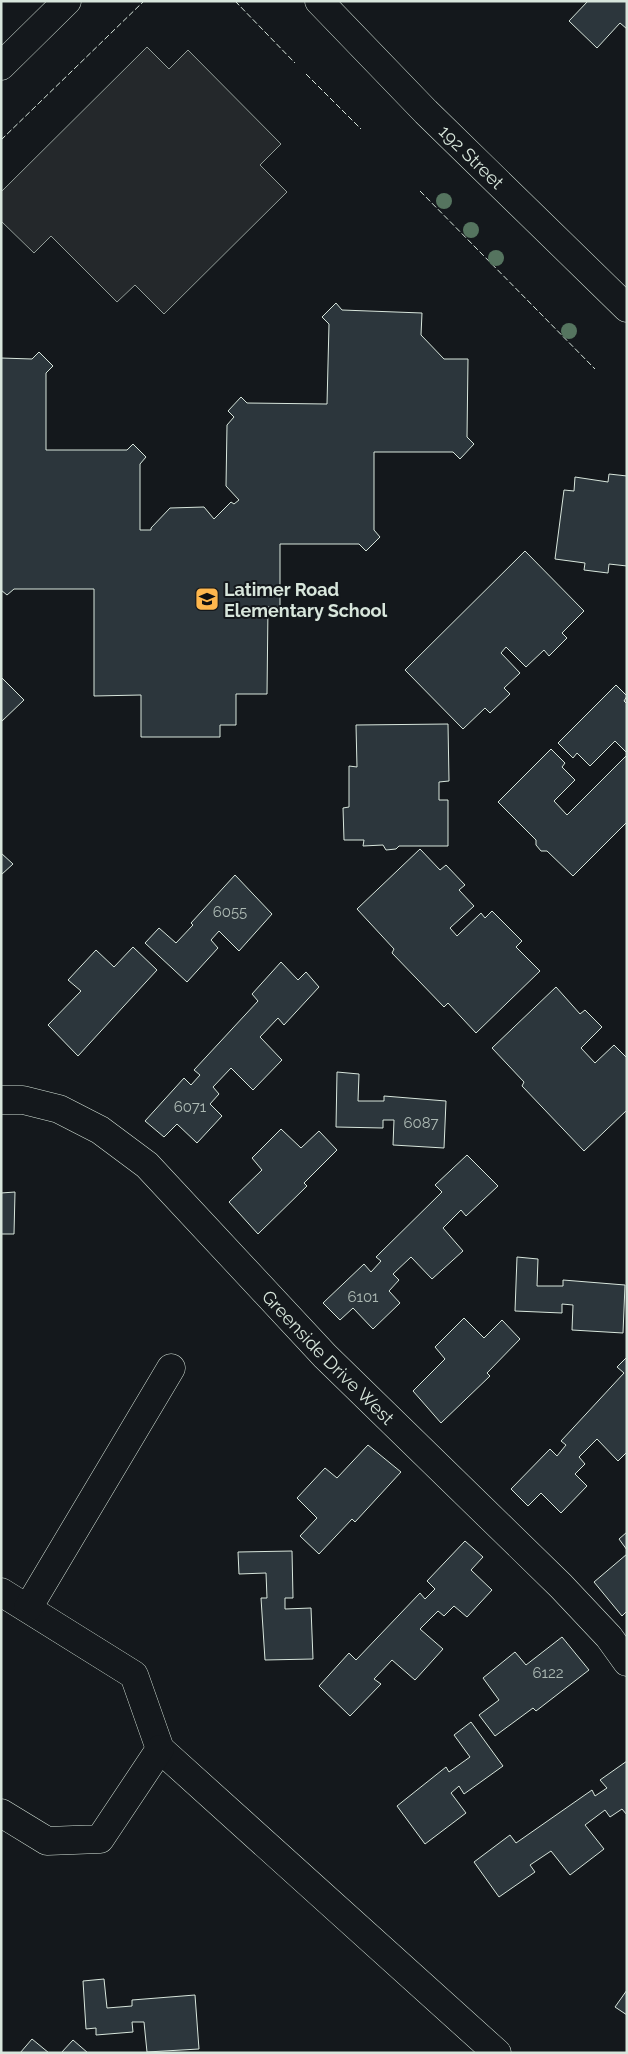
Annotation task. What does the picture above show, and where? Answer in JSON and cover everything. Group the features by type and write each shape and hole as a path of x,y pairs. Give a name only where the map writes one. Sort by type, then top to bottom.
{"street":[{"path":"1,66 66,1"},
{"name":"192 Street","path":"319,1 426,112 627,308"},
{"name":"Greenside Drive West","path":"1,1100 23,1100 59,1109 100,1130 147,1166 326,1356 561,1586 608,1637 627,1662"},
{"path":"28,1608 171,1368"},
{"path":"1,1592 134,1675 160,1749 497,2053"},
{"path":"1,1814 47,1841 100,1839 160,1749"}],"shaded area":[{"path":"147,47 169,69 188,50 281,144 260,165 287,192 164,314 135,285 117,302 51,236 34,253 1,221 1,192"}],"building":[{"path":"588,1 627,1 627,29 620,23 597,48 569,21"},
{"name":"Latimer Road Elementary School","path":"336,303 342,310 422,313 421,335 444,359 468,359 467,437 474,444 460,459 453,452 374,452 374,530 380,537 366,551 359,544 280,544 280,607 268,607 267,694 236,694 236,725 220,725 220,737 141,737 141,695 94,696 94,589 14,589 7,595 1,590 1,358 32,359 39,352 53,366 46,373 46,450 127,450 133,444 146,457 140,464 140,530 151,530 170,508 204,507 214,519 231,502 234,504 239,500 226,486 227,425 234,417 228,411 241,397 247,403 327,404 329,324 322,317"},
{"path":"609,474 627,476 627,566 609,564 608,573 584,570 585,563 555,559 564,490 574,491 575,477 608,482"},
{"path":"525,551 584,611 562,633 567,638 549,656 544,650 526,667 506,647 501,653 520,673 504,688 510,694 490,713 485,708 463,729 405,670"},
{"path":"1,677 24,700 1,722"},
{"path":"616,685 627,696 624,701 627,704 627,753 615,741 590,766 577,753 573,758 558,743"},
{"path":"448,724 449,781 439,782 439,800 448,800 448,846 399,846 396,849 386,850 383,845 363,846 364,840 344,840 343,808 349,807 349,766 357,767 356,725"},
{"path":"551,749 565,763 562,767 575,780 554,801 567,815 627,755 627,822 573,876 547,851 541,851 536,845 536,840 498,802"},
{"path":"420,849 440,870 446,865 465,885 459,890 474,906 450,928 457,936 481,913 485,918 492,911 522,941 516,947 540,971 476,1033 448,1003 444,1007 392,953 394,949 357,909"},
{"path":"1,853 13,864 1,875"},
{"path":"235,875 272,914 239,951 219,931 211,940 218,948 187,982 145,943 159,928 176,943 193,925 191,923"},
{"path":"133,947 157,970 78,1056 48,1025 81,991 68,980 96,950 114,967"},
{"path":"281,962 298,980 306,972 319,987 284,1025 278,1018 260,1037 282,1060 253,1090 231,1068 213,1087 219,1094 210,1104 222,1116 197,1143 177,1124 164,1137 145,1121 184,1078 191,1085 200,1075 194,1070 258,1001 252,994"},
{"path":"556,987 580,1014 585,1010 602,1027 581,1048 595,1063 614,1045 627,1058 627,1110 584,1151 522,1086 524,1082 492,1048"},
{"path":"337,1072 359,1074 358,1101 384,1101 384,1096 446,1101 444,1148 393,1145 394,1120 383,1120 383,1128 336,1127"},
{"path":"281,1129 301,1148 319,1131 337,1150 304,1183 307,1186 258,1234 229,1202 262,1170 252,1158"},
{"path":"467,1155 498,1186 466,1216 461,1210 443,1228 463,1251 432,1279 411,1257 393,1274 399,1280 389,1291 400,1303 373,1329 353,1308 340,1320 323,1303 364,1264 371,1272 381,1261 376,1257 442,1192 435,1185"},
{"path":"15,1192 14,1234 1,1234 1,1193"},
{"path":"517,1257 538,1259 537,1286 563,1286 563,1280 625,1285 623,1333 572,1330 573,1305 562,1304 562,1313 515,1311"},
{"path":"464,1318 484,1338 502,1320 520,1339 487,1373 490,1376 441,1423 413,1391 445,1359 435,1347"},
{"path":"627,1357 627,1452 618,1461 597,1439 579,1457 585,1464 575,1474 587,1486 561,1513 541,1493 528,1506 511,1489 550,1449 557,1456 566,1445 561,1441 624,1373 617,1367"},
{"path":"368,1445 401,1472 355,1522 352,1519 319,1554 300,1536 317,1518 297,1498 325,1468 337,1478"},
{"path":"627,1532 627,1550 619,1539"},
{"path":"465,1541 483,1557 471,1570 492,1590 467,1617 454,1606 444,1616 438,1611 420,1629 443,1649 415,1680 392,1660 374,1679 381,1684 350,1716 319,1686 349,1653 356,1660 420,1593 425,1599 435,1589 427,1581"},
{"path":"292,1551 293,1598 285,1598 285,1609 311,1608 313,1659 265,1660 261,1598 267,1598 266,1573 239,1574 238,1552"},
{"path":"627,1554 627,1611 622,1616 594,1582"},
{"path":"562,1637 589,1670 536,1711 533,1708 495,1736 479,1715 499,1700 483,1678 515,1652 526,1665"},
{"path":"471,1722 503,1766 464,1794 459,1786 451,1793 466,1813 425,1844 397,1806 446,1767 449,1772 470,1757 454,1735"},
{"path":"627,1761 627,1815 622,1809 610,1817 605,1810 585,1825 604,1849 570,1875 551,1851 530,1865 535,1872 499,1897 474,1862 510,1835 516,1843 592,1790 595,1796 607,1788 600,1780"},
{"path":"104,1979 107,2008 132,2006 132,2000 195,1995 199,2049 147,2052 144,2022 132,2022 133,2032 96,2035 96,2028 86,2029 83,1981"},
{"path":"627,1990 627,2015 615,2007"},
{"path":"32,2039 49,2053 20,2053"},
{"path":"73,2040 88,2053 61,2053"}],"fence":[{"path":"1,140 144,1"},
{"path":"235,1 295,63"},
{"path":"306,74 361,129"},
{"path":"420,191 595,369"}],"place":[{"name":"Latimer Road Elementary School","path":"207,599"}]}
